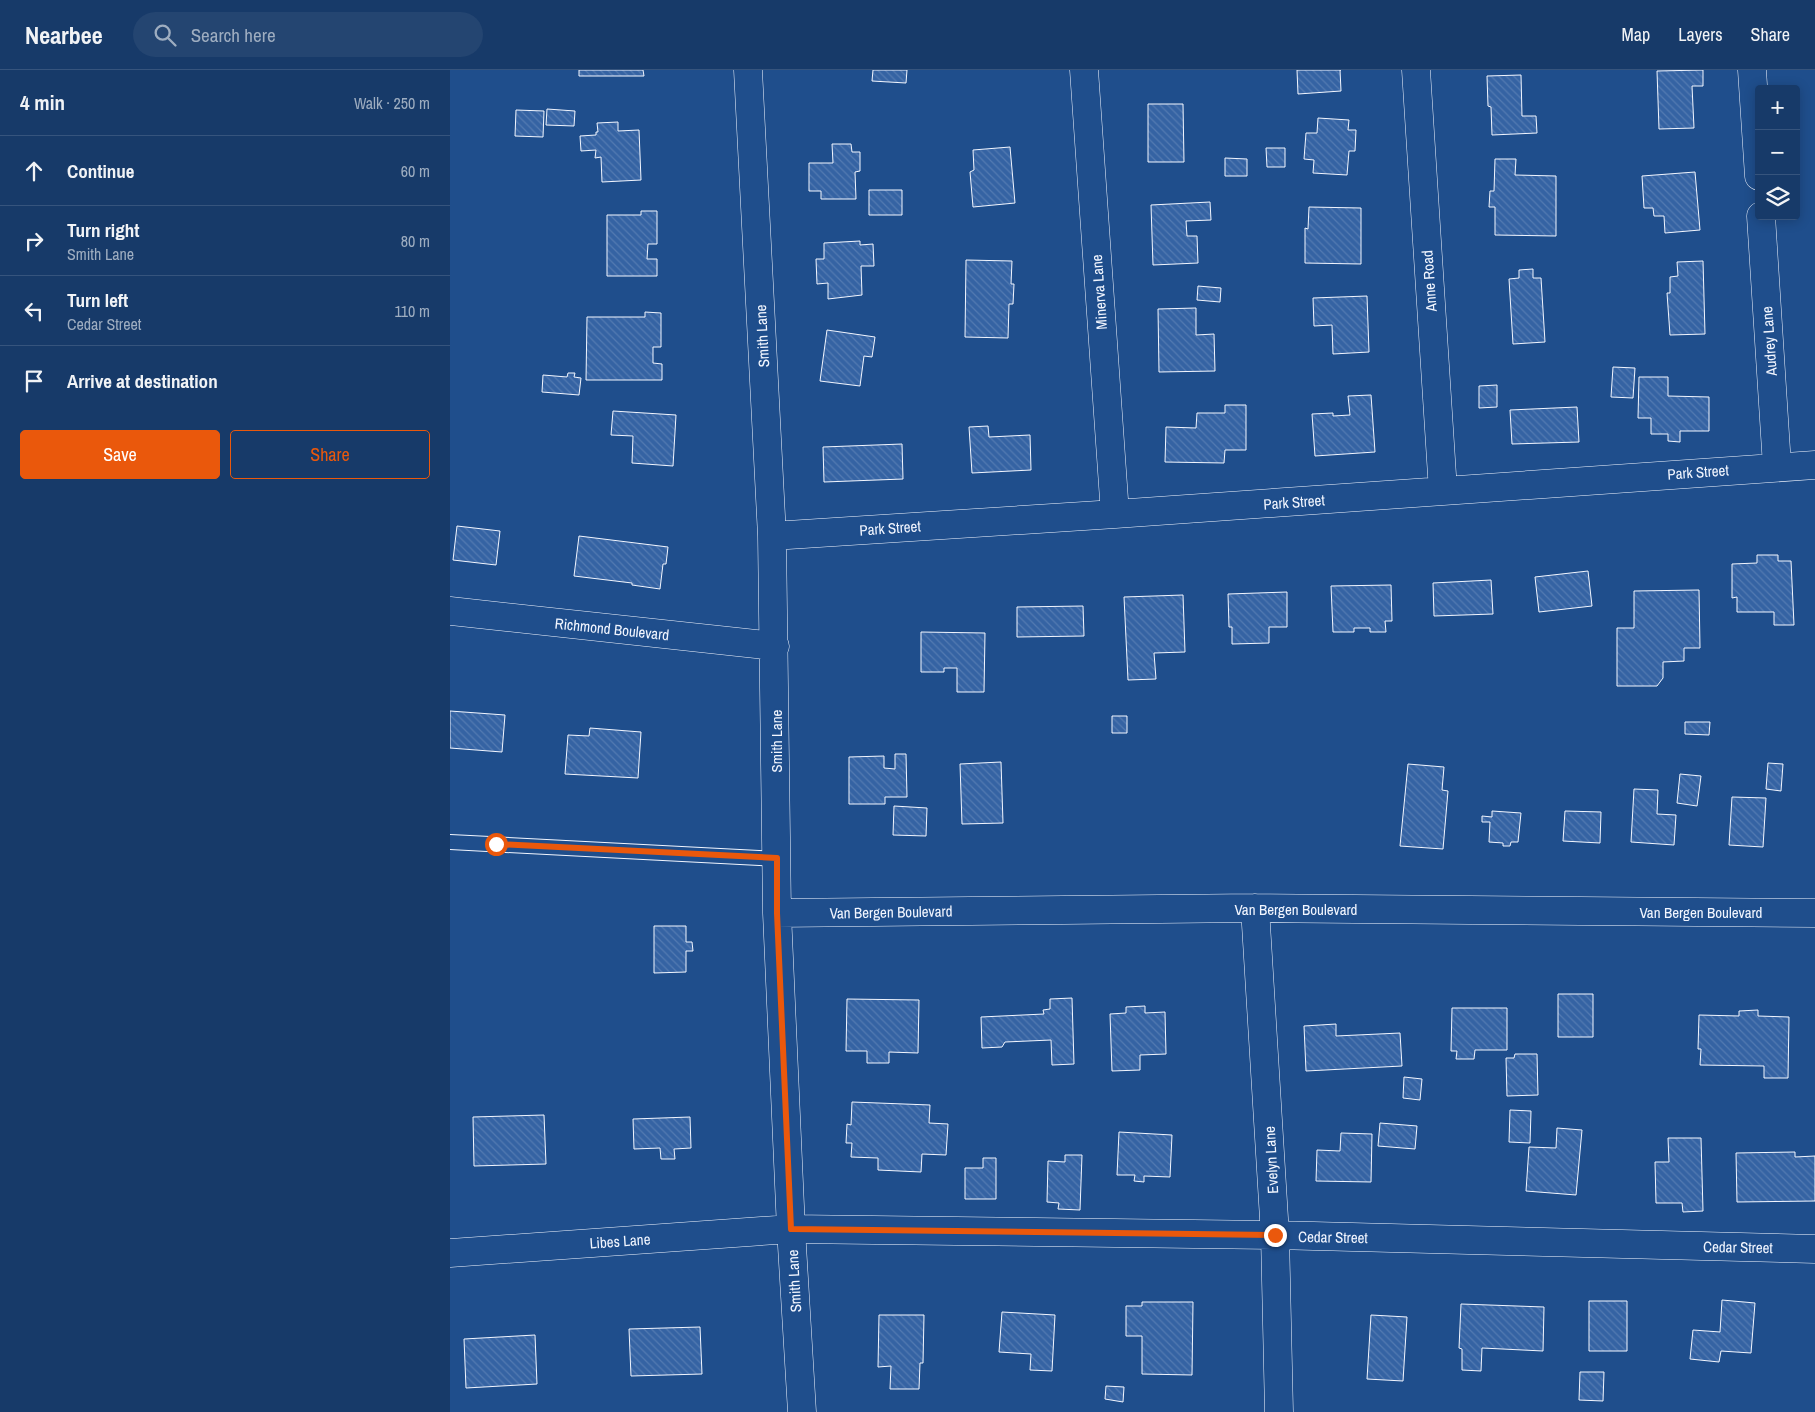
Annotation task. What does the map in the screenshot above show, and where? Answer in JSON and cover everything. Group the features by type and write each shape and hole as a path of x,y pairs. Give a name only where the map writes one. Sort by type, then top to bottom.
{"street":[{"name":"Smith Lane","path":"748,70 772,536 775,646 777,913 791,1229 802,1412"},
{"name":"Minerva Lane","path":"1084,70 1114,514"},
{"name":"Anne Road","path":"1416,70 1443,492"},
{"path":"1752,70 1759,175"},
{"name":"Audrey Lane","path":"1761,220 1777,466"},
{"name":"Park Street","path":"772,536 1443,492 1777,466 1815,465"},
{"name":"Richmond Boulevard","path":"450,611 775,646"},
{"name":"Van Bergen Boulevard","path":"777,913 1255,908 1815,913"},
{"name":"Evelyn Lane","path":"1255,908 1275,1235 1280,1412"},
{"name":"Cedar Street","path":"791,1229 1275,1235 1815,1248"},
{"name":"Libes Lane","path":"450,1253 791,1229"}],"lane":[{"path":"450,842 777,858"}],"building":[{"path":"579,70 643,70 644,76 579,76"},
{"path":"873,70 907,70 906,83 872,81"},
{"path":"1297,70 1340,70 1341,91 1298,94"},
{"path":"1703,70 1703,86 1692,86 1694,128 1659,129 1657,71"},
{"path":"1521,75 1522,116 1536,116 1537,133 1492,135 1491,107 1488,106 1487,76"},
{"path":"1148,104 1183,104 1184,162 1148,162"},
{"path":"547,109 575,111 574,126 546,125"},
{"path":"516,110 544,111 543,137 515,136"},
{"path":"1318,118 1349,120 1348,130 1356,130 1355,151 1349,151 1347,175 1313,173 1314,160 1304,159 1306,133 1317,133"},
{"path":"618,122 618,131 639,130 641,180 602,182 601,157 595,158 596,150 581,151 580,136 596,135 596,132 598,132 597,123"},
{"path":"832,144 851,144 852,152 860,152 860,171 855,172 856,199 821,199 821,191 809,191 809,163 833,163"},
{"path":"1010,147 1015,203 973,207 970,172 974,170 973,150"},
{"path":"1266,148 1285,148 1285,167 1267,167"},
{"path":"1225,158 1247,159 1247,176 1225,176"},
{"path":"1495,159 1516,159 1515,175 1556,176 1556,236 1495,235 1495,207 1489,207 1490,191 1494,191"},
{"path":"1695,172 1700,230 1665,233 1664,216 1654,216 1653,208 1644,208 1642,176"},
{"path":"869,190 902,190 902,215 869,215"},
{"path":"1210,202 1211,220 1186,221 1187,236 1197,236 1198,263 1153,265 1151,205"},
{"path":"1309,207 1361,208 1361,264 1305,263 1305,228 1308,229"},
{"path":"641,211 657,211 657,244 648,244 647,259 657,259 657,276 607,276 607,215 641,215"},
{"path":"860,241 860,245 873,244 874,266 861,266 862,295 828,299 828,283 817,284 816,259 824,259 824,243"},
{"path":"966,260 1012,261 1011,284 1014,284 1013,304 1009,304 1008,338 965,337"},
{"path":"1703,261 1705,334 1670,335 1667,293 1670,293 1670,277 1678,276 1677,262"},
{"path":"1533,269 1533,278 1541,278 1545,342 1513,344 1509,279 1519,278 1519,270"},
{"path":"1198,286 1221,288 1220,302 1197,300"},
{"path":"1367,296 1369,352 1333,354 1332,325 1314,326 1313,298"},
{"path":"1196,308 1196,335 1214,334 1215,371 1159,372 1158,309"},
{"path":"645,312 661,313 661,347 653,347 653,363 662,364 662,380 586,380 587,317 645,317"},
{"path":"827,330 875,337 872,357 864,356 860,386 820,381"},
{"path":"1613,367 1635,368 1633,398 1611,397"},
{"path":"568,373 575,373 574,377 581,378 579,395 542,392 543,375 567,377"},
{"path":"1639,377 1668,377 1668,396 1709,397 1709,431 1680,431 1680,442 1668,441 1668,434 1651,434 1651,418 1638,418"},
{"path":"1497,385 1497,407 1479,408 1479,386"},
{"path":"1371,395 1375,452 1315,456 1312,414 1333,413 1333,416 1350,415 1348,396"},
{"path":"1225,405 1246,405 1246,450 1225,450 1224,463 1165,462 1166,427 1196,428 1197,413 1225,413"},
{"path":"1577,407 1579,442 1512,444 1510,410"},
{"path":"613,411 676,415 673,466 632,463 633,436 611,435"},
{"path":"988,426 989,437 1030,435 1031,470 972,473 969,427"},
{"path":"902,444 903,479 824,482 823,447"},
{"path":"457,526 500,531 496,565 453,560"},
{"path":"579,536 668,547 666,564 663,564 660,589 632,585 632,583 574,576"},
{"path":"1757,555 1778,555 1778,561 1791,561 1794,625 1774,625 1774,612 1737,612 1737,597 1732,598 1732,564 1757,563"},
{"path":"1588,571 1592,606 1539,612 1535,577"},
{"path":"1491,580 1493,614 1434,616 1433,583"},
{"path":"1391,585 1392,621 1385,621 1386,632 1370,632 1370,628 1354,628 1354,632 1333,632 1331,586"},
{"path":"1699,590 1700,648 1684,648 1684,661 1663,662 1663,678 1657,686 1617,686 1617,628 1634,628 1634,591"},
{"path":"1287,592 1287,627 1269,627 1269,643 1232,644 1232,627 1229,627 1228,594"},
{"path":"1183,595 1185,652 1154,653 1156,679 1128,680 1124,597"},
{"path":"1083,606 1084,636 1017,637 1017,607"},
{"path":"921,632 985,633 984,692 957,692 957,668 944,668 944,672 921,672"},
{"path":"450,711 505,715 502,752 450,748"},
{"path":"1112,716 1127,716 1127,733 1112,733"},
{"path":"1685,722 1710,722 1709,735 1685,734"},
{"path":"590,728 641,732 638,778 565,774 568,735 589,736"},
{"path":"895,754 906,754 907,797 885,797 885,804 849,804 849,757 884,756 884,768 895,769"},
{"path":"1001,762 1003,823 962,824 960,764"},
{"path":"1768,763 1783,764 1781,791 1766,789"},
{"path":"1408,764 1444,767 1442,790 1448,791 1443,849 1400,846"},
{"path":"1680,774 1701,776 1697,806 1677,803"},
{"path":"1634,789 1658,790 1657,814 1676,815 1674,845 1631,842"},
{"path":"1732,797 1766,798 1763,847 1729,845"},
{"path":"894,806 927,808 926,836 893,835"},
{"path":"1492,811 1521,813 1518,842 1511,842 1510,846 1503,846 1503,843 1489,842 1490,822 1482,822 1482,816 1492,817"},
{"path":"1565,811 1601,812 1600,843 1563,841"},
{"path":"654,926 686,926 686,942 692,942 693,951 686,951 686,972 654,973"},
{"path":"1558,994 1593,994 1593,1037 1558,1037"},
{"path":"1072,998 1074,1064 1052,1065 1051,1040 1005,1042 1002,1047 982,1048 981,1017 1044,1014 1043,1010 1050,1009 1050,999"},
{"path":"847,999 919,1000 918,1053 889,1052 889,1063 867,1063 867,1051 846,1051"},
{"path":"1145,1006 1145,1013 1165,1012 1166,1054 1140,1055 1140,1070 1112,1071 1110,1014 1126,1013 1126,1007"},
{"path":"1452,1008 1507,1008 1507,1050 1475,1050 1474,1059 1456,1059 1457,1051 1451,1051"},
{"path":"1758,1010 1758,1016 1789,1017 1788,1078 1764,1078 1764,1066 1700,1065 1701,1049 1698,1049 1699,1015 1739,1016 1739,1011"},
{"path":"1336,1024 1336,1036 1400,1033 1402,1066 1306,1071 1304,1026"},
{"path":"1515,1054 1537,1054 1538,1095 1507,1096 1506,1058 1514,1058"},
{"path":"1404,1077 1422,1079 1420,1100 1403,1098"},
{"path":"852,1102 930,1105 929,1123 948,1124 946,1155 922,1154 921,1172 878,1170 878,1158 851,1157 852,1143 846,1143 847,1124 851,1125"},
{"path":"1510,1110 1531,1111 1530,1143 1509,1142"},
{"path":"544,1115 546,1164 474,1166 473,1117"},
{"path":"690,1117 691,1148 674,1149 675,1159 661,1159 660,1148 634,1149 633,1119"},
{"path":"1380,1123 1417,1126 1415,1149 1378,1146"},
{"path":"1557,1128 1582,1130 1576,1195 1526,1191 1529,1147 1556,1148"},
{"path":"1119,1132 1172,1135 1170,1177 1144,1176 1144,1182 1134,1181 1135,1175 1117,1175"},
{"path":"1341,1133 1372,1134 1371,1182 1316,1181 1317,1150 1340,1151"},
{"path":"1668,1138 1701,1138 1703,1211 1683,1212 1682,1203 1656,1203 1655,1162 1669,1162"},
{"path":"1795,1152 1795,1157 1815,1156 1815,1201 1737,1202 1736,1153"},
{"path":"1065,1155 1082,1155 1080,1210 1058,1209 1059,1203 1047,1202 1048,1161 1065,1162"},
{"path":"983,1158 996,1158 996,1199 965,1199 965,1168 983,1168"},
{"path":"1722,1300 1755,1303 1751,1353 1721,1351 1719,1362 1690,1359 1693,1330 1720,1332"},
{"path":"1589,1301 1627,1301 1627,1351 1589,1351"},
{"path":"1142,1302 1193,1302 1192,1375 1142,1374 1142,1336 1126,1336 1126,1306 1142,1306"},
{"path":"1461,1304 1544,1307 1543,1351 1482,1348 1481,1371 1462,1370 1462,1349 1459,1348"},
{"path":"1002,1312 1055,1315 1052,1371 1030,1370 1031,1354 999,1352"},
{"path":"879,1315 924,1315 923,1363 920,1363 919,1389 890,1389 891,1366 878,1367"},
{"path":"1371,1315 1407,1317 1403,1381 1367,1379"},
{"path":"700,1327 702,1374 631,1376 629,1329"},
{"path":"535,1335 537,1384 466,1388 464,1339"},
{"path":"1580,1372 1604,1372 1603,1401 1579,1400"},
{"path":"1106,1386 1124,1387 1123,1402 1105,1399"}],"route":[{"path":"496,844 777,858 777,913 791,1229 1275,1235"}]}
